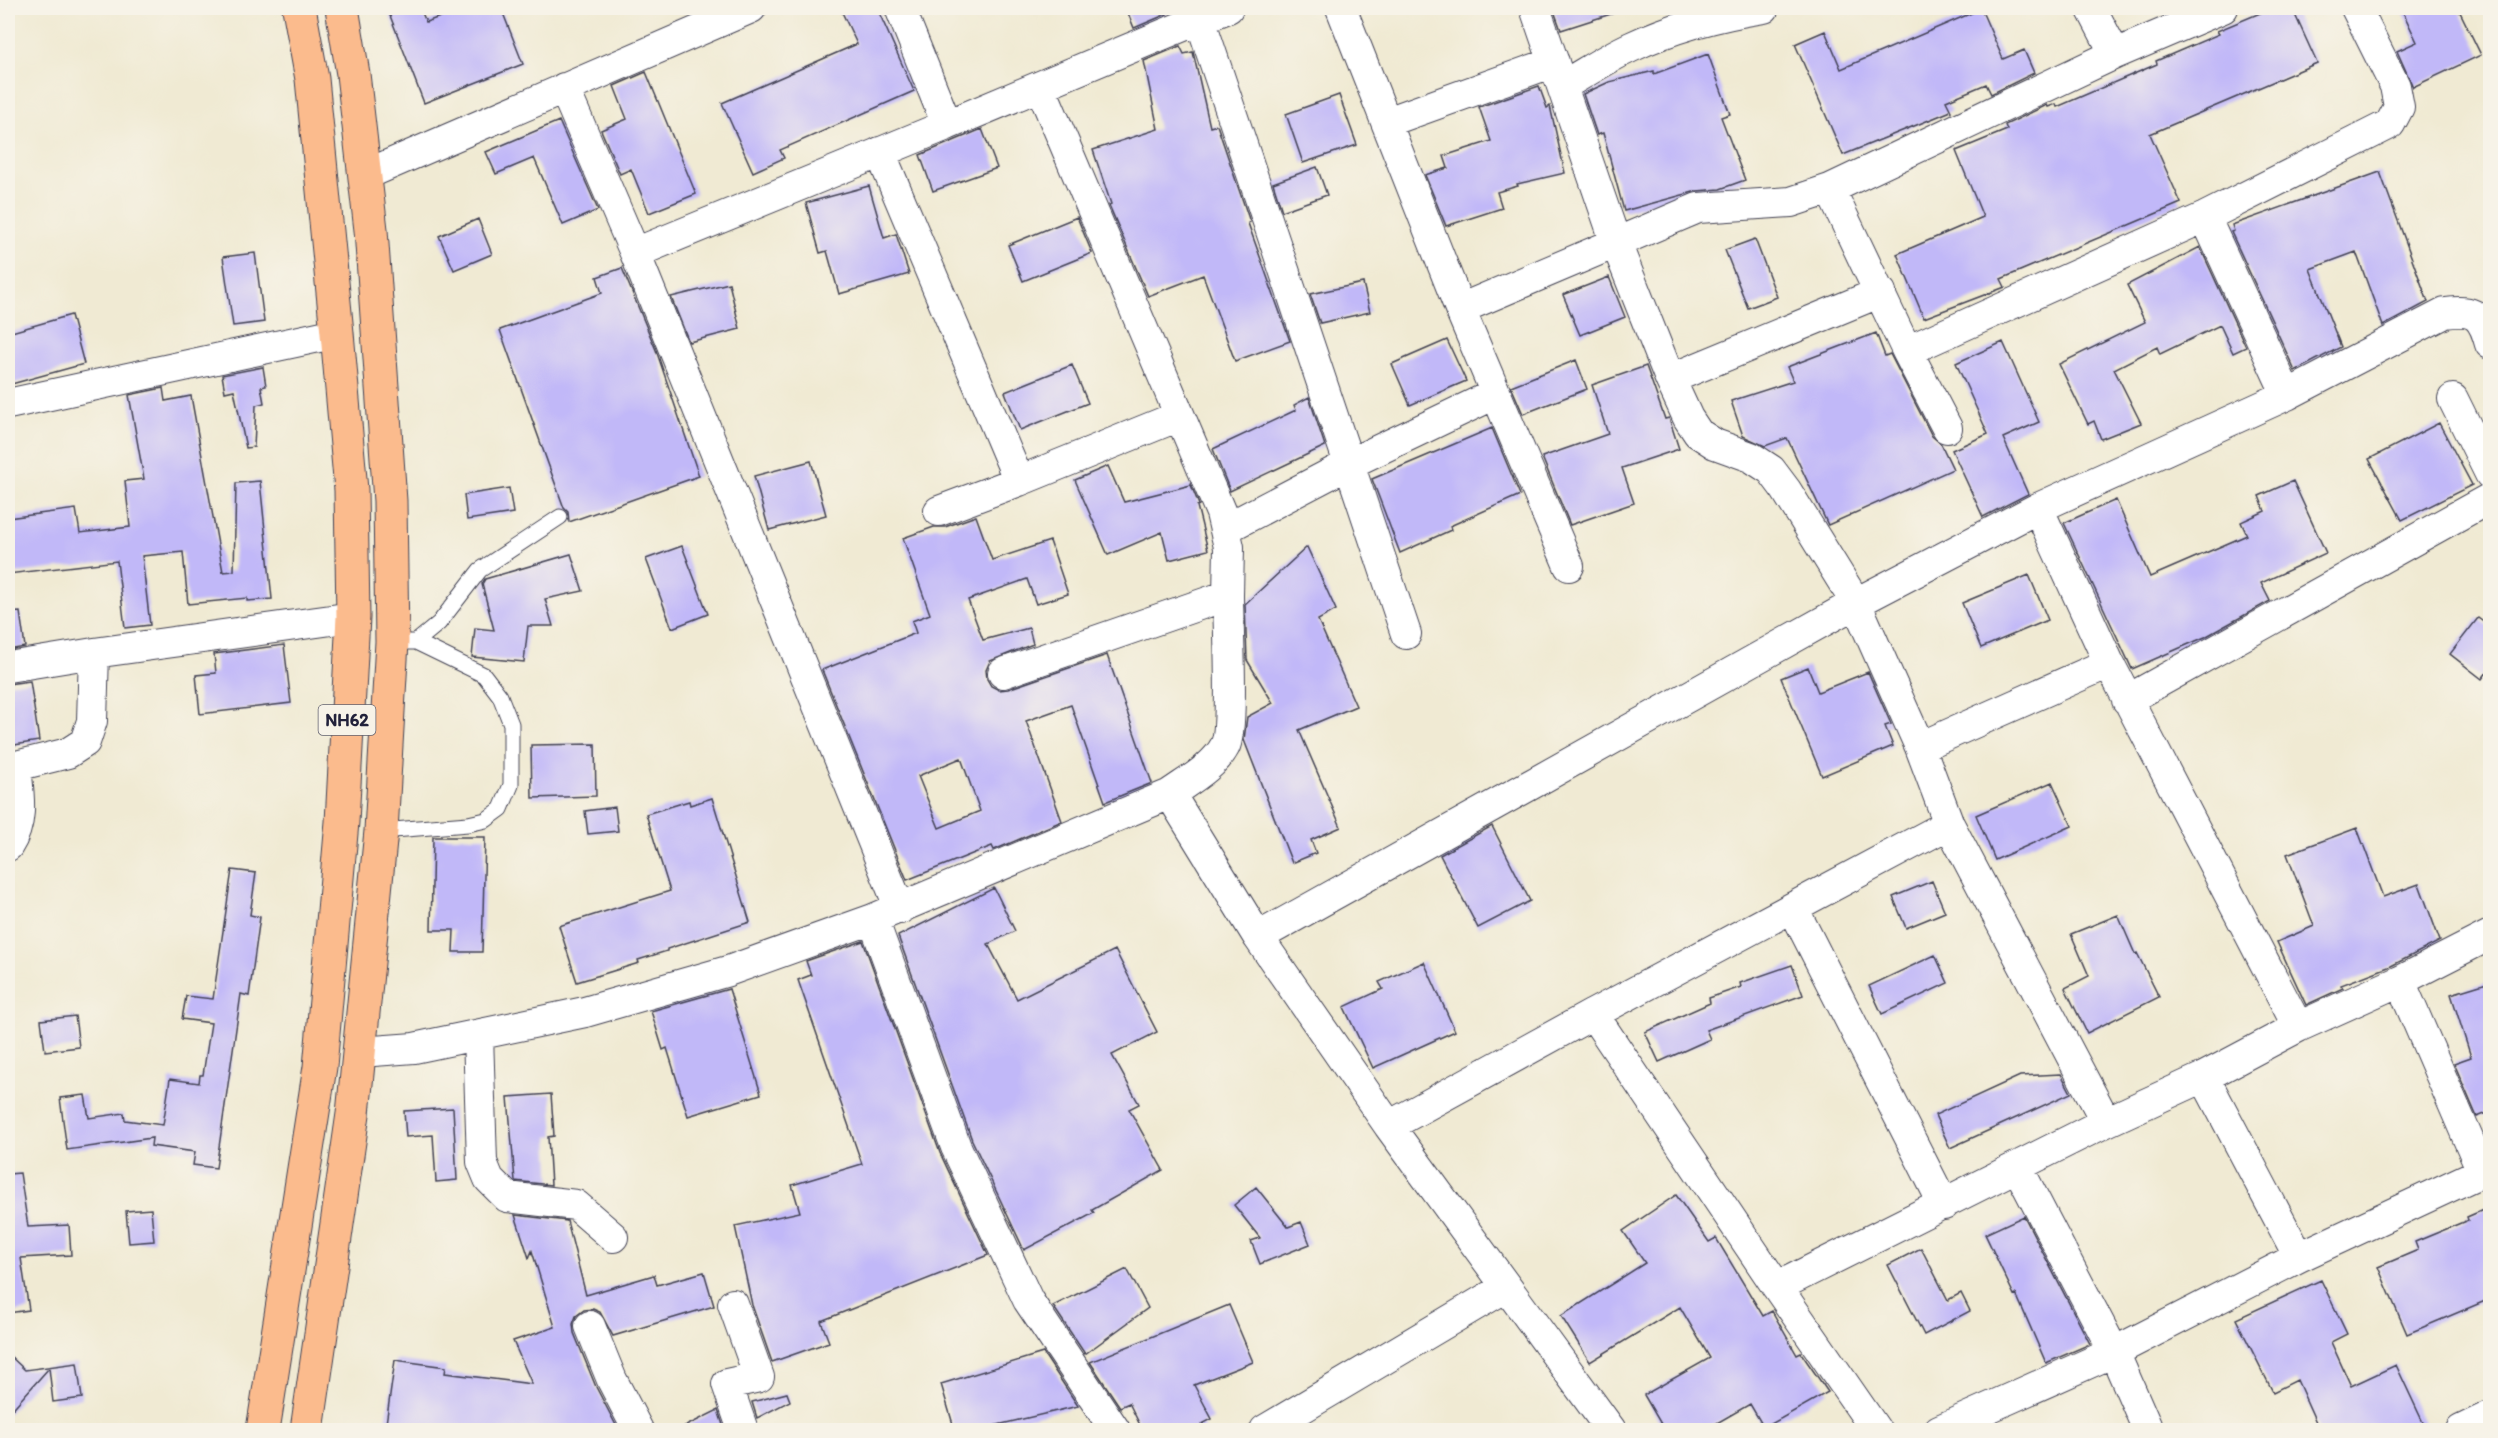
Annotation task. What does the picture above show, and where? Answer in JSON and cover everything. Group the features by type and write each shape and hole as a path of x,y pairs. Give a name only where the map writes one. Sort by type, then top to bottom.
{"highway":[{"name":"NH62","path":"263,1431 320,1067 342,822 353,617 351,490 338,333 312,79 299,8"},
{"name":"NH62","path":"307,1431 353,1114 381,831 404,642 390,501 371,230 342,8"}],"street":[{"path":"365,175 752,8"},
{"path":"900,8 947,125"},
{"path":"635,253 1228,8"},
{"path":"1341,8 1460,309 1569,566"},
{"path":"1535,8 1616,243 1670,379 1688,418 1698,433 1715,444 1751,457 1771,470 1856,603 1920,747 1949,824 2106,1122"},
{"path":"1387,122 1558,74 1671,31 1730,13 1764,8"},
{"path":"2091,8 2115,54"},
{"path":"1460,309 1698,208 1791,202 1830,189 2115,54 2223,8"},
{"path":"1907,351 2205,217 2390,124 2400,107 2395,86 2356,8"},
{"path":"1200,19 1406,634"},
{"path":"360,1052 414,1048 585,1012 728,971 886,914 1170,794 1214,761 1226,745 1229,723 1229,547 1221,513 1040,86"},
{"path":"564,88 635,253 886,914 956,1147 1028,1300 1115,1431"},
{"path":"880,152 1019,481"},
{"path":"1830,189 1881,292 1907,351 1947,428"},
{"path":"2205,217 2287,395"},
{"path":"1670,379 1881,292"},
{"path":"1258,937 1856,603 2038,508 2287,395 2445,313 2464,310 2476,315 2486,330 2490,344"},
{"path":"8,404 338,333"},
{"path":"1225,529 1349,464 1495,394"},
{"path":"2453,399 2490,474"},
{"path":"939,511 1179,416"},
{"path":"2127,699 2490,498"},
{"path":"2038,508 2127,699 2298,1027"},
{"path":"1003,673 1228,595"},
{"path":"8,667 353,617"},
{"path":"8,846 16,833 20,811 12,767 68,753 85,742 92,721 94,653"},
{"path":"1920,747 2109,663"},
{"path":"1170,794 1258,937 1389,1126 1611,1431"},
{"path":"1389,1126 1949,824"},
{"path":"1792,908 1944,1205"},
{"path":"1777,1287 2106,1122 2204,1077 2298,1027 2400,981 2490,935"},
{"path":"1939,1431 2114,1352 2299,1257 2486,1169 2400,981"},
{"path":"1593,1014 1876,1431"},
{"path":"478,1035 482,1162 489,1179 507,1197 576,1204 613,1237"},
{"path":"2204,1077 2299,1257"},
{"path":"2018,1168 2114,1352 2148,1431"},
{"path":"1265,1431 1506,1287"},
{"path":"733,1304 759,1377 727,1384 743,1431"},
{"path":"590,1326 612,1380 638,1431"},
{"path":"2461,1431 2490,1416"}],"lane":[{"path":"404,642 439,623 480,570 560,517"},
{"path":"381,831 468,824 486,820 501,809 511,785 511,724 500,696 484,675 404,642"}],"building":[{"path":"387,8 420,8 426,22 465,8 501,8 523,64 424,103"},
{"path":"840,8 877,8 914,91 780,150 784,158 753,172 722,103 857,44"},
{"path":"1126,8 1165,8 1167,14 1134,28"},
{"path":"1553,8 1616,8 1617,12 1561,30"},
{"path":"2272,8 2292,8 2317,63 2150,134 2181,203 2001,279 2005,287 1924,318 1897,254 1983,217 1956,151 2007,130 2005,125 2047,105 2048,107 2056,104 2057,107 2157,64 2156,61 2219,34 2217,31"},
{"path":"2401,8 2458,8 2481,55 2413,87 2397,51 2417,42"},
{"path":"1981,9 2003,59 2024,50 2034,73 1991,94 1986,84 1946,101 1951,111 1843,155 1795,44 1825,31 1841,69"},
{"path":"1180,46 1184,54 1193,52 1210,127 1217,125 1250,222 1248,223 1290,341 1235,361 1203,275 1148,296 1109,205 1111,204 1093,150 1158,129 1144,61"},
{"path":"1708,54 1730,114 1721,117 1745,180 1720,189 1697,191 1624,211 1603,133 1597,135 1583,94 1609,82 1654,71 1654,74"},
{"path":"646,72 696,194 649,213 631,169 620,174 601,130 627,119 614,86"},
{"path":"1539,86 1547,108 1550,106 1565,173 1517,184 1518,186 1497,192 1502,208 1446,226 1425,175 1448,168 1444,156 1491,141 1479,107"},
{"path":"1339,95 1357,145 1303,163 1286,114"},
{"path":"559,121 598,210 563,225 534,158 496,174 486,152"},
{"path":"982,129 997,168 933,191 920,155"},
{"path":"1317,167 1327,195 1282,211 1273,183"},
{"path":"2380,172 2428,302 2383,326 2356,252 2310,269 2341,347 2295,371 2231,232 2234,231 2232,225"},
{"path":"869,186 884,238 896,234 909,274 839,294 827,251 820,253 806,203"},
{"path":"1077,217 1092,253 1023,281 1008,245"},
{"path":"478,219 492,254 454,270 439,236"},
{"path":"1755,239 1777,297 1748,308 1725,250"},
{"path":"2200,247 2246,347 2233,353 2220,325 2160,354 2157,347 2114,369 2141,423 2101,439 2094,421 2088,424 2059,364 2145,322 2127,285"},
{"path":"255,253 264,322 233,326 223,257"},
{"path":"622,268 656,350 699,476 569,522 568,512 564,508 500,330 602,293 597,277"},
{"path":"1609,277 1625,317 1580,335 1563,295"},
{"path":"729,283 740,329 689,342 671,297"},
{"path":"1363,283 1370,312 1320,323 1310,294"},
{"path":"71,315 84,364 8,385 8,333"},
{"path":"1876,333 1885,356 1890,354 1932,436 1941,444 1953,469 1828,525 1787,438 1765,446 1743,436 1731,401 1793,381 1787,367"},
{"path":"1447,340 1466,381 1410,405 1392,364"},
{"path":"2003,342 2039,422 2003,438 2028,494 1983,517 1952,450 1988,434 1956,363"},
{"path":"1576,360 1587,389 1523,414 1511,386"},
{"path":"1072,365 1088,403 1020,430 1005,392"},
{"path":"1646,366 1665,419 1669,418 1679,449 1622,468 1634,503 1570,525 1542,457 1608,434 1592,385"},
{"path":"263,367 266,386 261,387 264,403 256,405 254,447 246,448 234,390 225,392 222,375"},
{"path":"163,388 165,401 191,396 223,572 234,571 236,483 260,481 272,599 247,601 247,598 188,604 183,552 142,556 150,625 125,628 117,561 8,574 8,518 76,509 80,533 130,527 125,481 144,479 129,395"},
{"path":"1309,397 1325,446 1230,491 1213,449 1296,410 1294,405"},
{"path":"2439,423 2472,485 2402,520 2369,459"},
{"path":"1492,428 1520,495 1450,526 1451,530 1400,553 1372,479"},
{"path":"811,461 826,515 769,530 754,476"},
{"path":"1108,466 1124,502 1191,485 1199,505 1197,506 1208,550 1169,560 1162,532 1108,555 1075,480"},
{"path":"2293,481 2326,553 2261,583 2270,601 2205,637 2132,669 2064,523 2116,500 2150,577 2247,535 2241,522 2265,511 2259,496"},
{"path":"509,488 513,513 467,520 464,495"},
{"path":"976,516 992,560 1050,541 1068,594 1036,604 1027,579 968,600 983,640 1029,628 1033,644 990,661 986,670 987,679 991,686 999,690 1008,689 1107,655 1152,783 1105,802 1071,705 1026,721 1062,821 994,850 992,846 907,880 822,670 916,633 912,621 930,614 903,538 934,527 945,527","holes":["961,758 980,811 939,828 918,776"]},
{"path":"682,546 708,614 672,628 646,559"},
{"path":"1307,547 1336,610 1318,620 1356,706 1299,730 1341,827 1311,840 1316,853 1292,863 1244,740 1247,717 1273,703 1247,660 1245,604"},
{"path":"571,554 583,591 545,599 553,626 528,626 524,662 472,657 475,628 494,630 482,584 485,579"},
{"path":"2029,575 2048,620 1981,648 1962,603"},
{"path":"20,612 25,647 8,650 8,613"},
{"path":"2478,618 2490,627 2490,668 2482,679 2450,654"},
{"path":"284,645 291,703 200,714 196,675 216,673 214,654"},
{"path":"1808,667 1818,692 1868,672 1891,724 1885,726 1893,746 1822,776 1781,678"},
{"path":"30,681 39,741 8,746 8,684"},
{"path":"595,744 596,796 532,798 531,745"},
{"path":"2052,782 2072,826 1995,860 1976,815"},
{"path":"712,798 750,922 667,949 667,951 638,960 639,963 577,982 559,926 670,891 646,814 689,801 690,805"},
{"path":"615,807 618,831 588,834 585,811"},
{"path":"1492,826 1530,901 1478,928 1440,855"},
{"path":"2357,828 2383,897 2419,884 2440,941 2391,966 2341,985 2343,988 2306,1005 2277,942 2314,926 2287,854"},
{"path":"433,837 485,837 482,952 453,952 454,930 431,930"},
{"path":"232,870 256,873 250,915 260,917 249,996 241,994 216,1168 193,1165 195,1152 151,1146 152,1138 67,1150 60,1098 85,1095 89,1118 124,1113 125,1120 163,1125 170,1079 199,1083 200,1075 203,1075 211,1023 182,1019 186,996 213,999"},
{"path":"1932,881 1945,912 1906,928 1893,897"},
{"path":"994,888 1015,931 988,944 1017,999 1115,950 1157,1032 1112,1055 1139,1104 1129,1109 1163,1170 1092,1210 1094,1213 1024,1250 972,1140 898,936"},
{"path":"2118,915 2135,954 2137,953 2159,997 2087,1033 2065,988 2089,976 2071,934"},
{"path":"863,941 940,1153 988,1255 821,1321 829,1342 772,1362 752,1305 735,1226 800,1212 792,1185 862,1164 798,980 811,975 806,961"},
{"path":"1935,955 1948,983 1882,1014 1869,986"},
{"path":"1424,962 1455,1031 1373,1068 1344,1007 1383,989 1379,982"},
{"path":"1792,965 1803,995 1706,1030 1710,1039 1659,1062 1645,1032 1710,1003 1709,998 1741,987 1740,983"},
{"path":"2490,982 2490,1112 2477,1117 2454,1063 2471,1057 2451,994"},
{"path":"729,989 761,1094 688,1116 667,1048 663,1050 651,1011"},
{"path":"75,1016 79,1047 45,1051 41,1020"},
{"path":"2061,1074 2071,1093 1950,1148 1935,1115 2020,1076"},
{"path":"551,1094 554,1136 548,1137 551,1185 515,1181 508,1097"},
{"path":"453,1108 457,1180 436,1182 433,1135 406,1137 404,1111"},
{"path":"20,1173 28,1227 69,1225 71,1255 21,1258 29,1310 8,1313 8,1174"},
{"path":"1256,1187 1288,1227 1301,1222 1310,1244 1260,1264 1251,1241 1260,1238 1234,1205"},
{"path":"1676,1195 1709,1242 1716,1238 1763,1316 1772,1311 1797,1355 1801,1353 1828,1392 1764,1428 1750,1404 1703,1431 1665,1431 1644,1395 1710,1358 1680,1307 1590,1362 1561,1316 1645,1263 1623,1231"},
{"path":"2490,1207 2490,1299 2407,1334 2378,1267 2418,1250 2415,1242 2468,1220 2467,1217"},
{"path":"151,1209 154,1241 129,1243 126,1211"},
{"path":"515,1215 567,1221 586,1295 654,1275 657,1285 704,1272 714,1306 613,1336 600,1312 593,1309 584,1310 576,1316 573,1324 574,1333 596,1387 619,1431 385,1431 395,1360 446,1367 445,1373 532,1384 513,1341 555,1327 532,1251 529,1258"},
{"path":"2024,1216 2090,1344 2046,1363 2016,1294 2014,1295 1985,1234"},
{"path":"1921,1248 1948,1300 1961,1293 1970,1311 1924,1335 1888,1265"},
{"path":"1127,1269 1148,1308 1085,1354 1053,1306"},
{"path":"2321,1280 2347,1334 2331,1342 2351,1386 2396,1365 2427,1431 2320,1431 2297,1380 2273,1392 2236,1319"},
{"path":"1229,1305 1253,1362 1194,1385 1212,1419 1202,1424 1206,1431 1143,1431 1129,1403 1120,1407 1090,1362"},
{"path":"1043,1353 1078,1406 972,1431 955,1431 941,1384"},
{"path":"8,1354 25,1370 77,1363 82,1398 53,1402 49,1368 8,1414"},
{"path":"787,1393 790,1401 757,1418 752,1402"},
{"path":"718,1410 725,1431 676,1431"}]}
